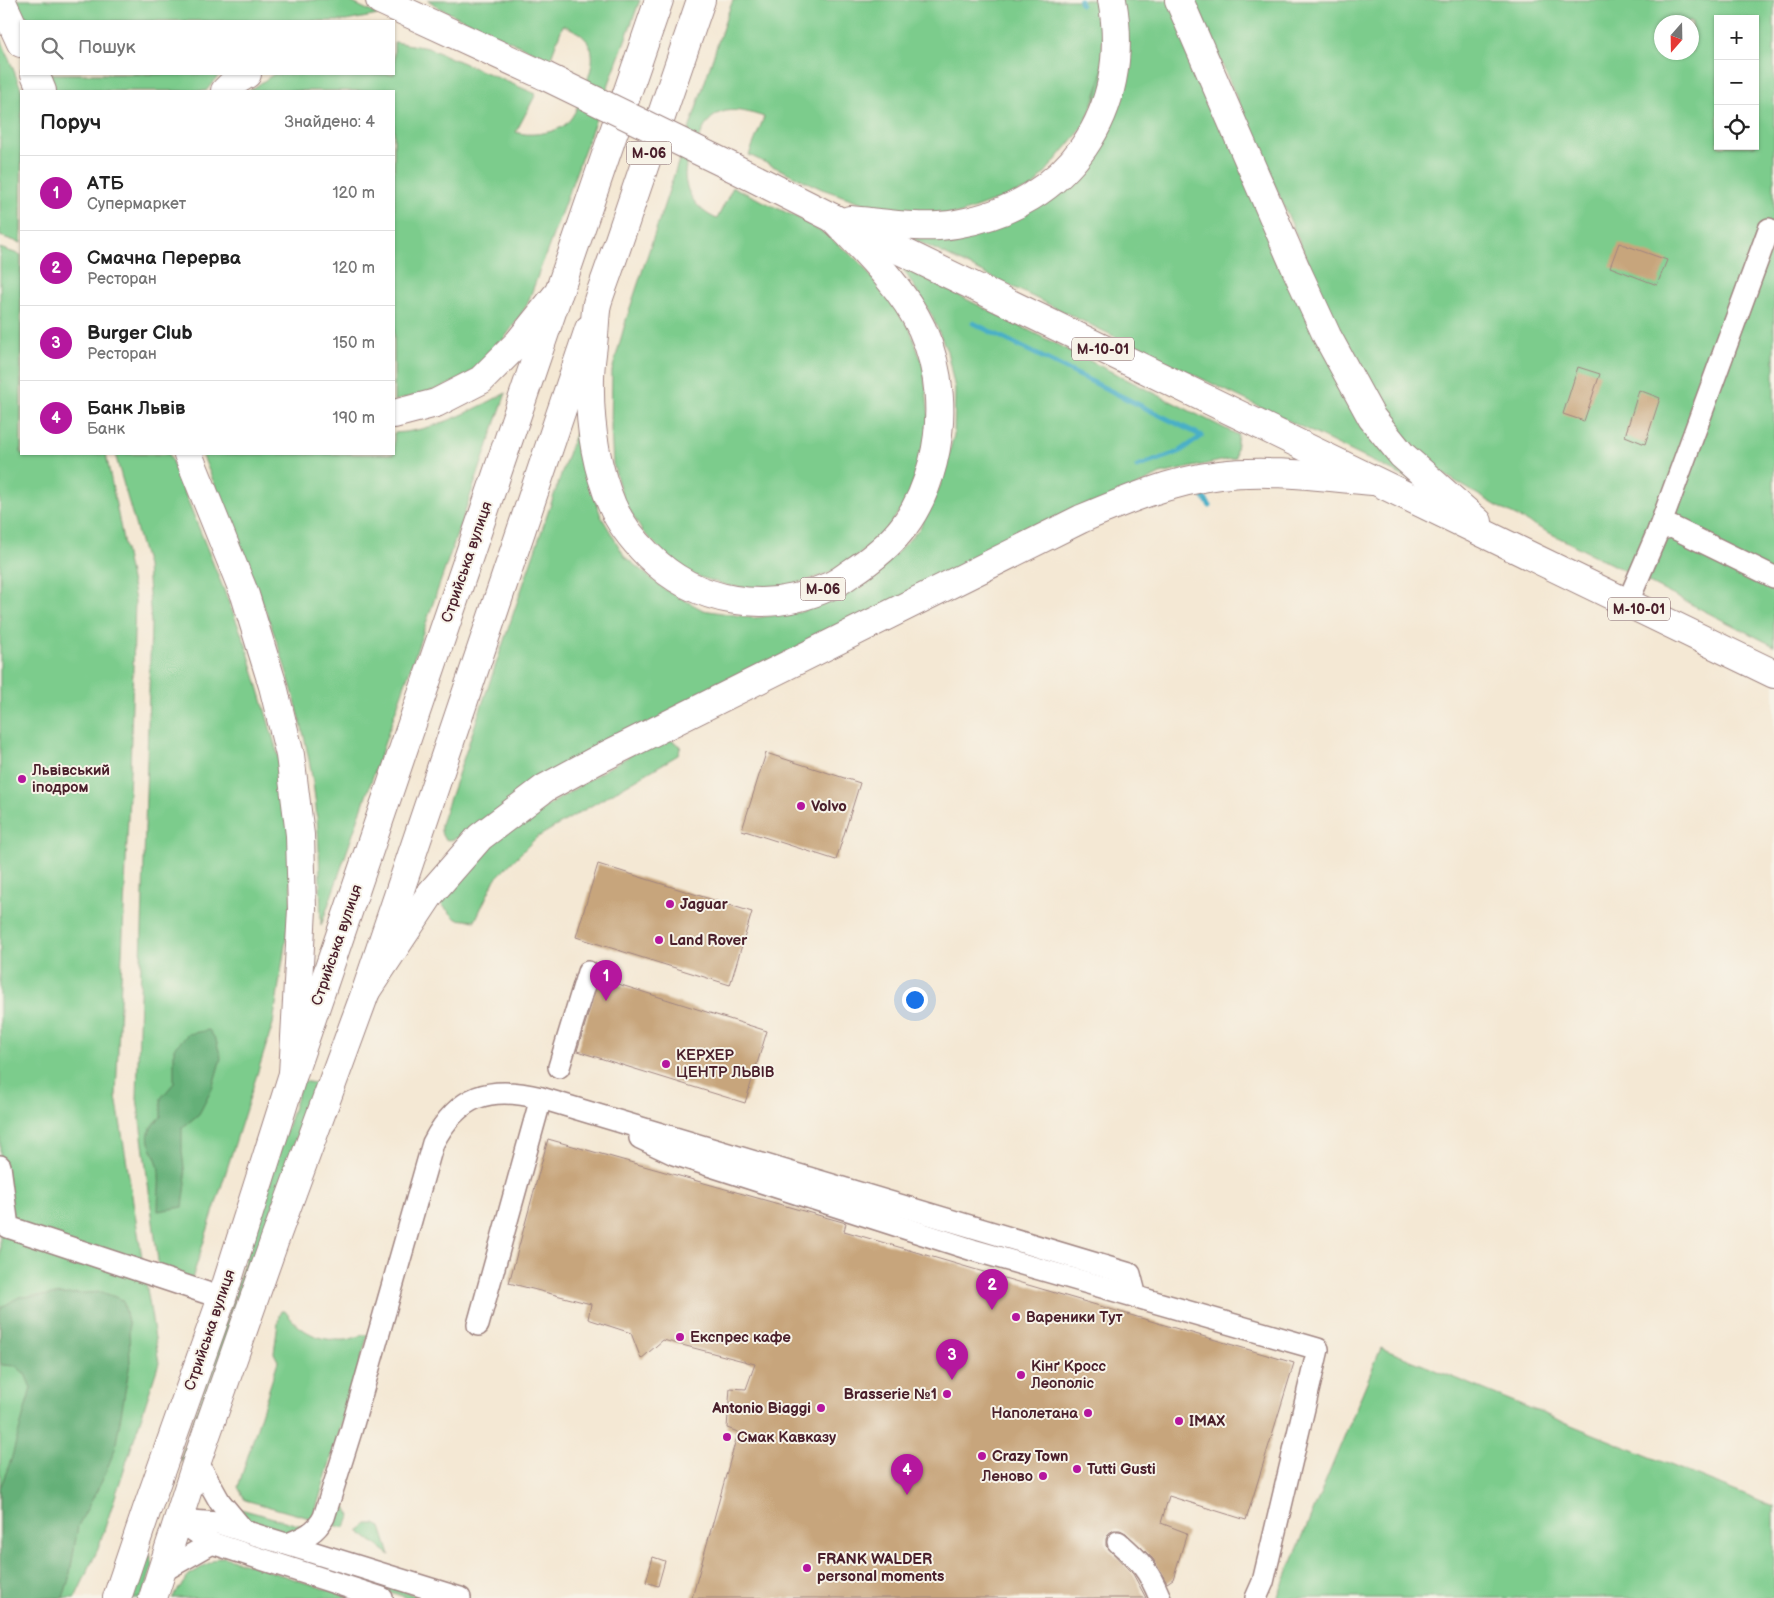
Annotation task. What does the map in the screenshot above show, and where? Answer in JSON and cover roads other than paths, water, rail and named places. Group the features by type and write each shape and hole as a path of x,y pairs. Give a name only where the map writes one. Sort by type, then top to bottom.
{"main road":[{"path":"1,0 20,41"},
{"name":"М-06","path":"380,0 545,76 732,167 833,218 877,263 901,296 921,328 935,368 940,403 938,441 928,482 915,510 897,536 865,564 831,586 796,598 769,602 740,602 712,595 684,584 662,569 634,541 612,506 599,466 591,426 590,376 596,306 701,0"},
{"path":"405,0 439,28"},
{"name":"Стрийська вулиця","path":"117,1598 222,1298 293,1074 659,0"},
{"path":"833,218 917,226 954,225 1011,208 1056,178 1073,162 1088,142 1105,107 1113,80 1116,48 1116,23 1112,0"},
{"path":"1178,0 1327,336 1372,418 1402,455 1504,544"},
{"path":"395,30 439,28"},
{"path":"35,75 42,90"},
{"path":"226,90 245,75"},
{"name":"М-10-01","path":"833,218 1774,674"},
{"path":"395,414 436,403 481,380 518,343 559,292"},
{"path":"366,991 596,306"},
{"path":"188,455 246,595 274,686 290,754 300,835 302,909 293,1074"},
{"path":"366,991 432,894 480,837 545,788 597,760 1081,520 1137,495 1176,484 1227,474 1278,474 1373,481"},
{"name":"Стрийська вулиця","path":"153,1598 197,1462 310,1141 366,991"},
{"path":"147,1509 178,1520"}],"lane":[{"path":"1627,604 1659,529 1769,229"},
{"path":"1659,529 1672,527 1774,577"},
{"path":"559,1067 588,972"},
{"path":"288,1544 307,1536 319,1526 324,1517 351,1432 434,1144 443,1125 458,1109 476,1097 498,1092 520,1093 1130,1274 1136,1297 1318,1349 1263,1582 1256,1598"},
{"path":"478,1325 541,1098"},
{"path":"0,1166 8,1227 222,1298"},
{"path":"197,1462 220,1502 244,1531"},
{"path":"178,1520 218,1523 460,1598"},
{"path":"178,1520 212,1543 382,1598"},
{"path":"1118,1542 1139,1560 1152,1578 1160,1598"},
{"path":"161,1572 212,1543"}],"waterway":[{"path":"1080,0 1081,4"},
{"path":"973,323 1202,436 1179,452 1137,467"},
{"path":"1204,498 1210,506"}],"place":[{"name":"Львівський іподром","path":"22,779"},
{"name":"Volvo","path":"801,806"},
{"name":"Jaguar","path":"670,904"},
{"name":"Land Rover","path":"659,940"},
{"name":"АТБ","path":"606,1001"},
{"name":"КЕРХЕР ЦЕНТР ЛЬВІВ","path":"666,1064"},
{"name":"Смачна Перерва","path":"992,1310"},
{"name":"Вареники Тут","path":"1016,1317"},
{"name":"Експрес кафе","path":"680,1337"},
{"name":"Кінґ Кросс Леополіс","path":"1021,1375"},
{"name":"Burger Club","path":"952,1380"},
{"name":"Brasserie №1","path":"947,1394"},
{"name":"Antonio Biaggi","path":"821,1408"},
{"name":"Наполетана","path":"1088,1413"},
{"name":"IMAX","path":"1179,1421"},
{"name":"Смак Кавказу","path":"727,1437"},
{"name":"Crazy Town","path":"982,1456"},
{"name":"Tutti Gusti","path":"1077,1469"},
{"name":"Леново","path":"1043,1476"},
{"name":"Банк Львів","path":"907,1495"},
{"name":"FRANK WALDER personal moments","path":"807,1568"}]}
